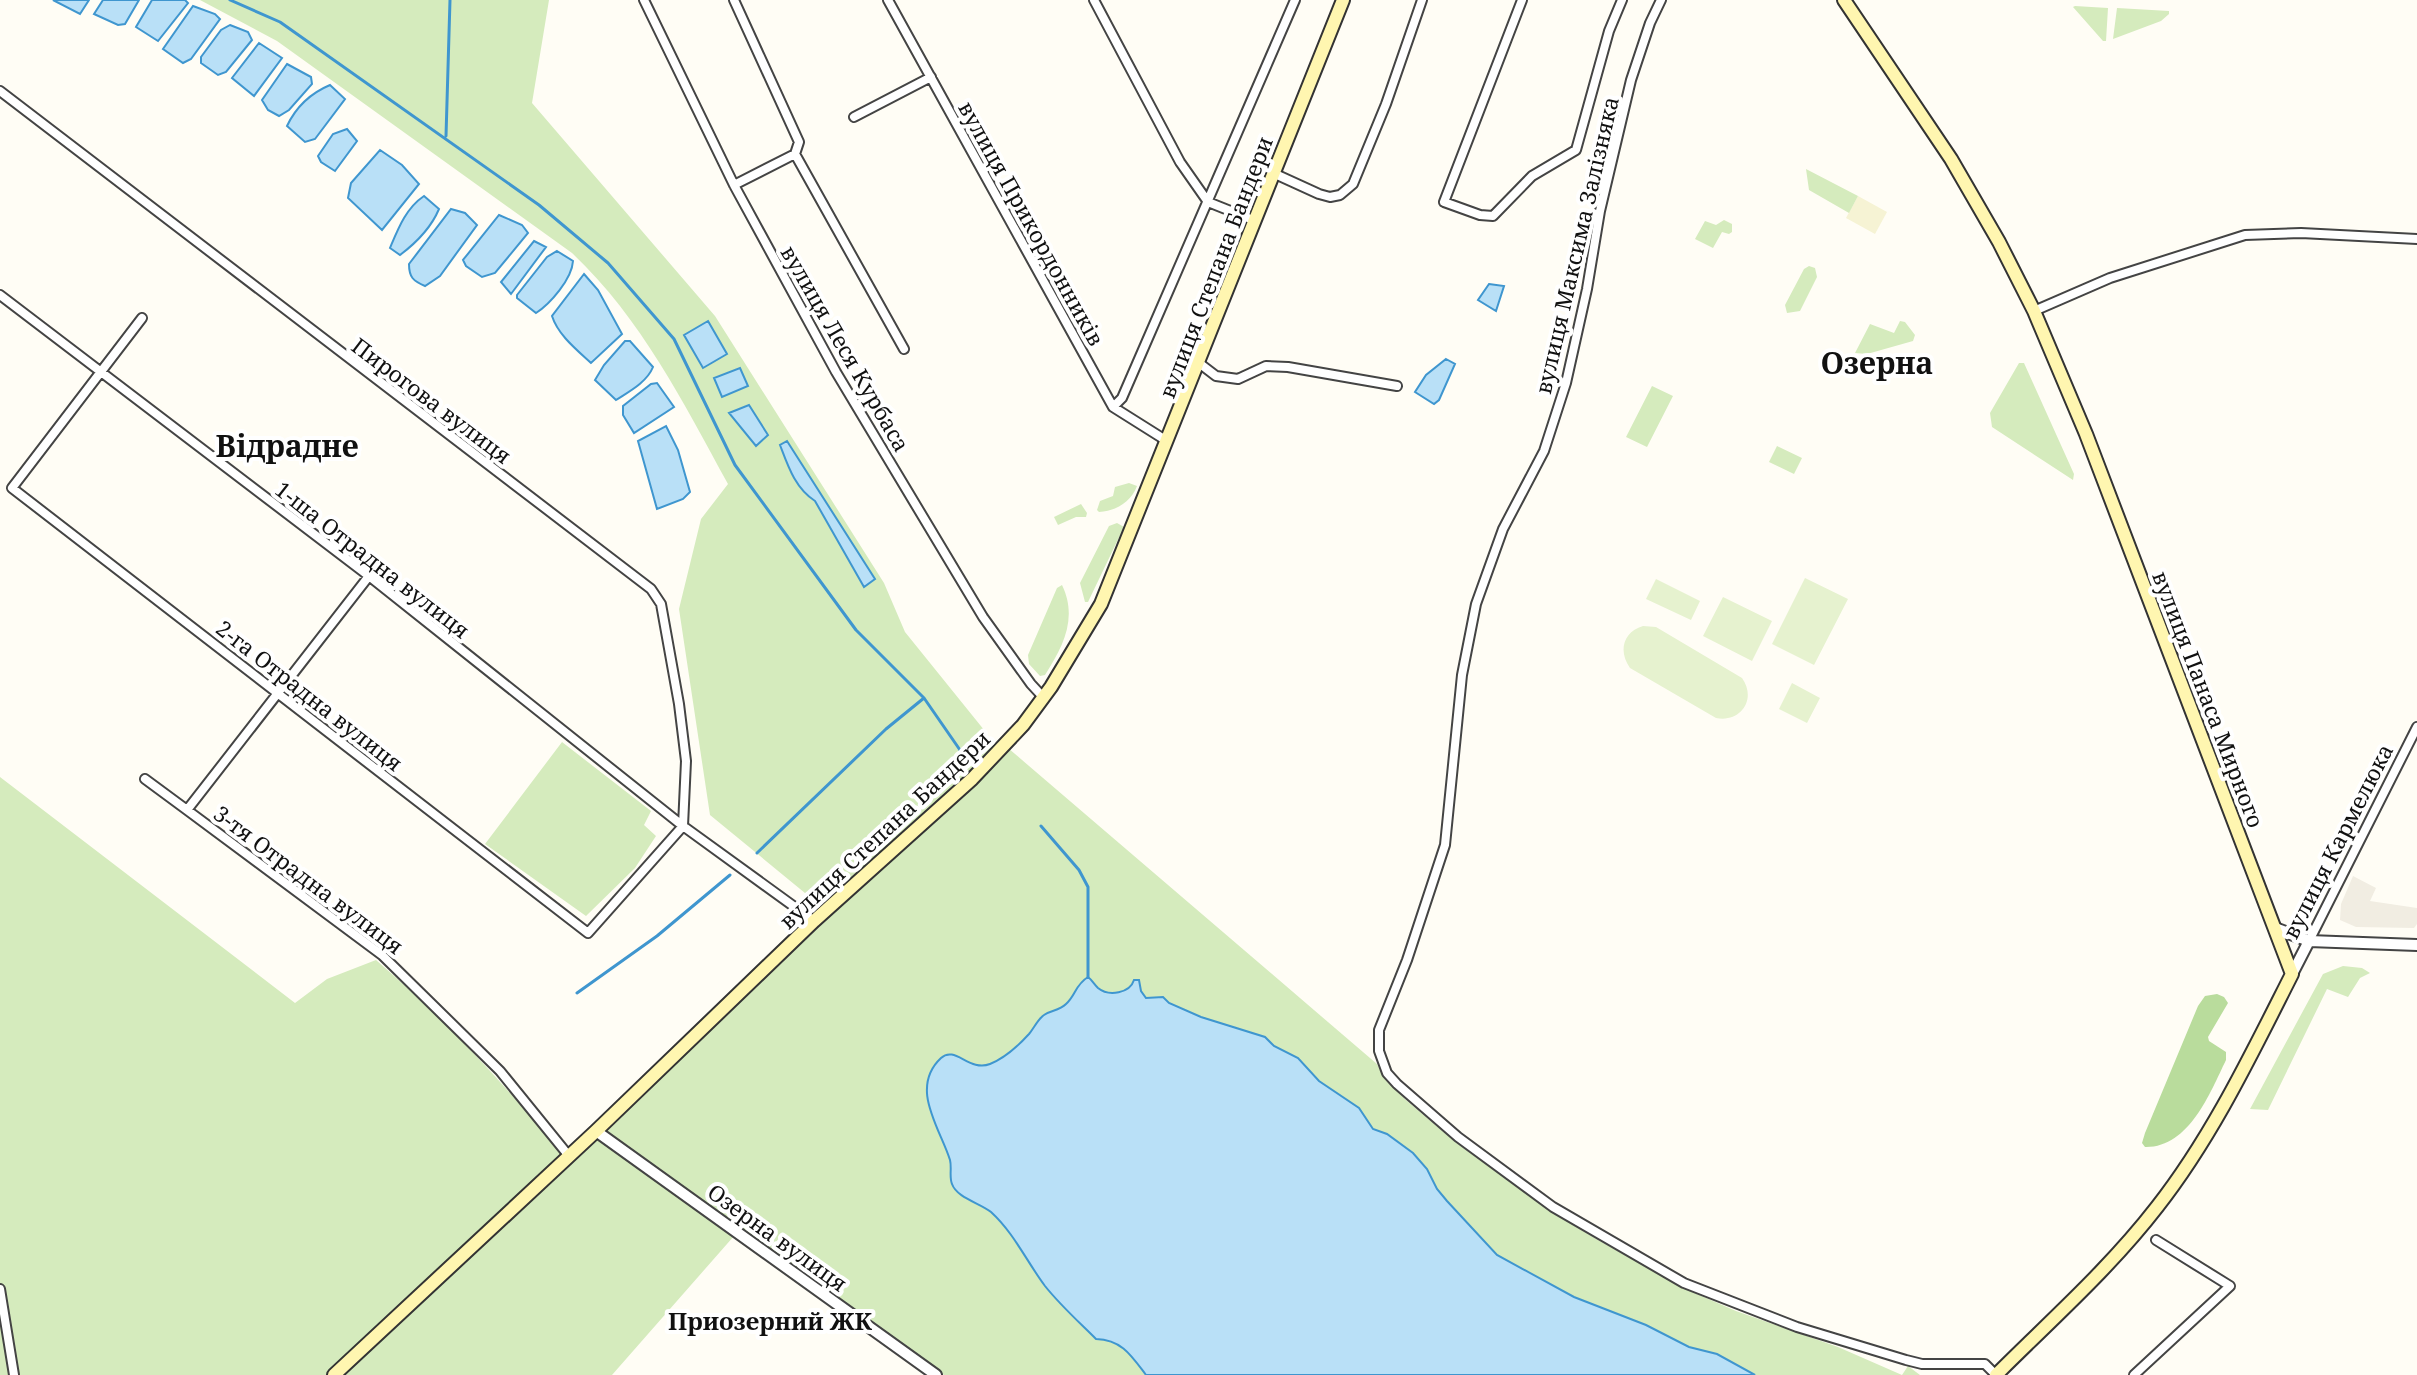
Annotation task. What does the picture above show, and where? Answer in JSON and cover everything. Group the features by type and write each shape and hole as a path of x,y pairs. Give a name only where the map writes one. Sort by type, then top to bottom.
{"main road":[{"name":"вулиця Степана Бандери","path":"334,1375 596,1131 814,921 972,779 1023,725 1101,604 1343,0"},
{"name":"вулиця Панаса Мирного","path":"1844,0 1951,159 2034,311 2090,446 2292,974"},
{"path":"1996,1375 2105,1267 2160,1204 2205,1136 2292,974"}],"street":[{"name":"вулиця Леся Курбаса","path":"644,0 734,185 836,372 983,617 1043,697"},
{"path":"734,0 799,142 795,154 734,185"},
{"name":"вулиця Прикордонників","path":"888,0 1113,407 1167,441"},
{"path":"1113,407 1122,398 1295,0"},
{"path":"1273,173 1330,197 1340,195 1353,184 1386,104 1422,0"},
{"name":"вулиця Максима Залізняка","path":"1522,0 1444,202 1480,215 1493,216 1532,176 1576,150 1609,31 1622,0"},
{"name":"вулиця Максима Залізняка","path":"1661,0 1631,80 1600,211 1566,383 1544,451 1503,529 1476,604 1462,675 1445,845 1407,960 1379,1030 1379,1051 1387,1073 1397,1084 1458,1137 1553,1207 1684,1283 1839,1342 1922,1364 1985,1364 1996,1375"},
{"path":"1096,2 1180,162 1208,202 1253,220"},
{"path":"854,117 931,77"},
{"name":"Пирогова вулиця","path":"0,91 651,589 661,604 679,704 686,761 683,826"},
{"path":"795,154 904,349"},
{"path":"2034,311 2110,278 2245,235 2301,233 2417,239"},
{"name":"1-ша Отрадна вулиця","path":"0,295 369,576 683,826 814,921"},
{"path":"100,371 142,318"},
{"path":"1199,363 1216,376 1238,379 1266,366 1397,386"},
{"name":"2-га Отрадна вулиця","path":"100,371 12,488 588,933 683,826"},
{"path":"187,810 369,576"},
{"name":"вулиця Кармелюка","path":"2292,974 2417,727"},
{"name":"3-тя Отрадна вулиця","path":"145,779 382,955 500,1071 569,1156"},
{"path":"2275,928 2309,941 2417,945"},
{"name":"Озерна вулиця","path":"596,1131 936,1375"},
{"path":"2134,1375 2230,1286 2156,1240"},
{"path":"0,1289 14,1375"}],"shaded area":[{"path":"1858,196 1887,212 1875,234 1846,218"},
{"path":"2353,876 2376,888 2370,901 2417,908 2414,928 2356,927 2340,920 2341,904"}],"green space":[{"path":"200,0 549,0 532,103 715,316 884,583 905,632 997,746 822,907 710,815 679,609 701,519 728,484 640,333 597,278 572,253 277,41"},
{"path":"2075,6 2108,8 2106,41 2103,41"},
{"path":"2117,8 2169,11 2169,14 2161,21 2113,39"},
{"path":"1806,169 1858,196 1849,213 1809,190"},
{"path":"1724,220 1732,224 1732,232 1722,232 1713,248 1695,239 1705,221 1716,225"},
{"path":"1809,266 1815,268 1817,277 1800,311 1787,313 1785,305 1804,269"},
{"path":"1900,321 1905,322 1915,335 1913,341 1867,354 1855,353 1870,324 1894,333"},
{"path":"2019,363 2024,363 2074,474 2073,480 1992,427 1990,413"},
{"path":"1652,386 1673,396 1647,447 1626,437"},
{"path":"1777,446 1802,458 1794,474 1769,462"},
{"path":"1129,483 1137,486 1127,501 1111,510 1097,510 1100,501 1113,496 1115,487"},
{"path":"1081,504 1086,517 1076,517 1058,525 1054,517"},
{"path":"1117,523 1124,527 1088,602 1085,602 1080,583 1109,526"},
{"path":"1805,578 1848,599 1814,665 1772,644"},
{"path":"1656,579 1700,601 1691,620 1646,599"},
{"path":"1062,585 1069,609 1066,632 1052,664 1045,675 1040,676 1029,664 1028,655 1057,588"},
{"path":"1723,597 1772,621 1752,661 1703,636"},
{"path":"1643,626 1656,627 1742,678 1748,694 1744,708 1733,717 1716,718 1630,668 1624,655 1624,643 1631,633"},
{"path":"1792,683 1820,698 1807,723 1779,709"},
{"path":"562,742 651,811 644,825 656,836 635,868 586,916 485,844"},
{"path":"1008,748 1377,1064 1383,1076 1406,1100 1454,1141 1550,1211 1681,1287 1902,1375 944,1375 604,1130 818,924"},
{"path":"0,777 295,1003 327,979 376,960 474,1053 563,1155 327,1375 0,1375"},
{"path":"2343,966 2362,968 2370,973 2360,978 2348,997 2327,989 2268,1110 2250,1109 2323,974"},
{"path":"2217,994 2228,1003 2208,1037 2209,1041 2226,1052 2226,1060 2205,1102 2186,1129 2160,1145 2145,1147 2142,1143 2145,1133 2198,1006 2205,996"},
{"path":"597,1137 734,1236 612,1375 340,1375"},
{"path":"1908,1366 1920,1375 1902,1375"}],"water":[{"path":"53,0 89,0 80,14"},
{"path":"103,0 139,0 125,24 118,25 94,14"},
{"path":"152,0 185,0 188,3 158,41 136,27"},
{"path":"193,6 220,19 191,59 183,63 163,49"},
{"path":"230,25 248,32 252,40 226,72 218,75 201,63 201,57 221,30"},
{"path":"259,43 282,58 254,96 232,78"},
{"path":"287,64 311,77 312,84 289,110 279,116 268,110 262,100"},
{"path":"330,85 345,99 315,139 305,142 287,126 305,101"},
{"path":"347,129 357,141 335,171 321,162 318,156 333,134"},
{"path":"380,150 402,165 419,184 382,230 348,198 351,183"},
{"path":"424,196 439,209 422,235 400,255 390,248 407,213"},
{"path":"451,209 465,213 477,225 440,276 425,286 412,278 409,264"},
{"path":"499,215 522,225 528,233 495,273 482,277 466,266 463,260"},
{"path":"534,241 546,247 511,294 501,282"},
{"path":"557,251 573,261 572,268 548,304 536,313 517,295 547,257"},
{"path":"584,274 598,290 622,334 591,363 563,336 552,316"},
{"path":"1489,284 1504,286 1496,311 1478,300"},
{"path":"708,321 727,354 703,368 684,335"},
{"path":"625,341 630,341 653,367 642,382 616,400 595,380"},
{"path":"1446,359 1455,364 1439,400 1434,404 1415,392 1426,375"},
{"path":"740,368 748,386 722,397 714,378"},
{"path":"657,383 674,407 634,433 623,415 623,406 651,384"},
{"path":"749,405 768,435 756,446 729,413"},
{"path":"666,426 678,450 690,492 683,499 657,509 638,441"},
{"path":"787,441 875,579 864,587 815,501 802,490 793,476 780,445"},
{"path":"1088,977 1098,988 1113,993 1124,991 1134,980 1139,980 1146,998 1163,997 1169,1003 1201,1017 1265,1037 1274,1046 1298,1058 1319,1081 1359,1108 1373,1129 1387,1134 1413,1153 1427,1169 1437,1189 1497,1255 1574,1297 1646,1325 1689,1347 1717,1354 1755,1375 1146,1375 1130,1355 1113,1342 1096,1339 1063,1307 999,1220 955,1189 951,1181 950,1160 934,1122 927,1095 932,1070 941,1058 952,1055 982,1066 996,1061 1021,1042 1042,1017 1066,1004 1080,983"}],"waterway":[{"path":"230,0 280,22 539,205 608,263 674,339 735,465 856,630 924,698 960,750"},
{"path":"446,136 450,0"},
{"path":"757,853 886,729 924,698"},
{"path":"1041,826 1079,870 1088,887 1088,977"},
{"path":"577,993 657,936 730,875"}],"district":[{"name":"Озерна","path":"1877,362"},
{"name":"Відрадне","path":"287,445"},
{"name":"Приозерний ЖК","path":"770,1320"}]}
